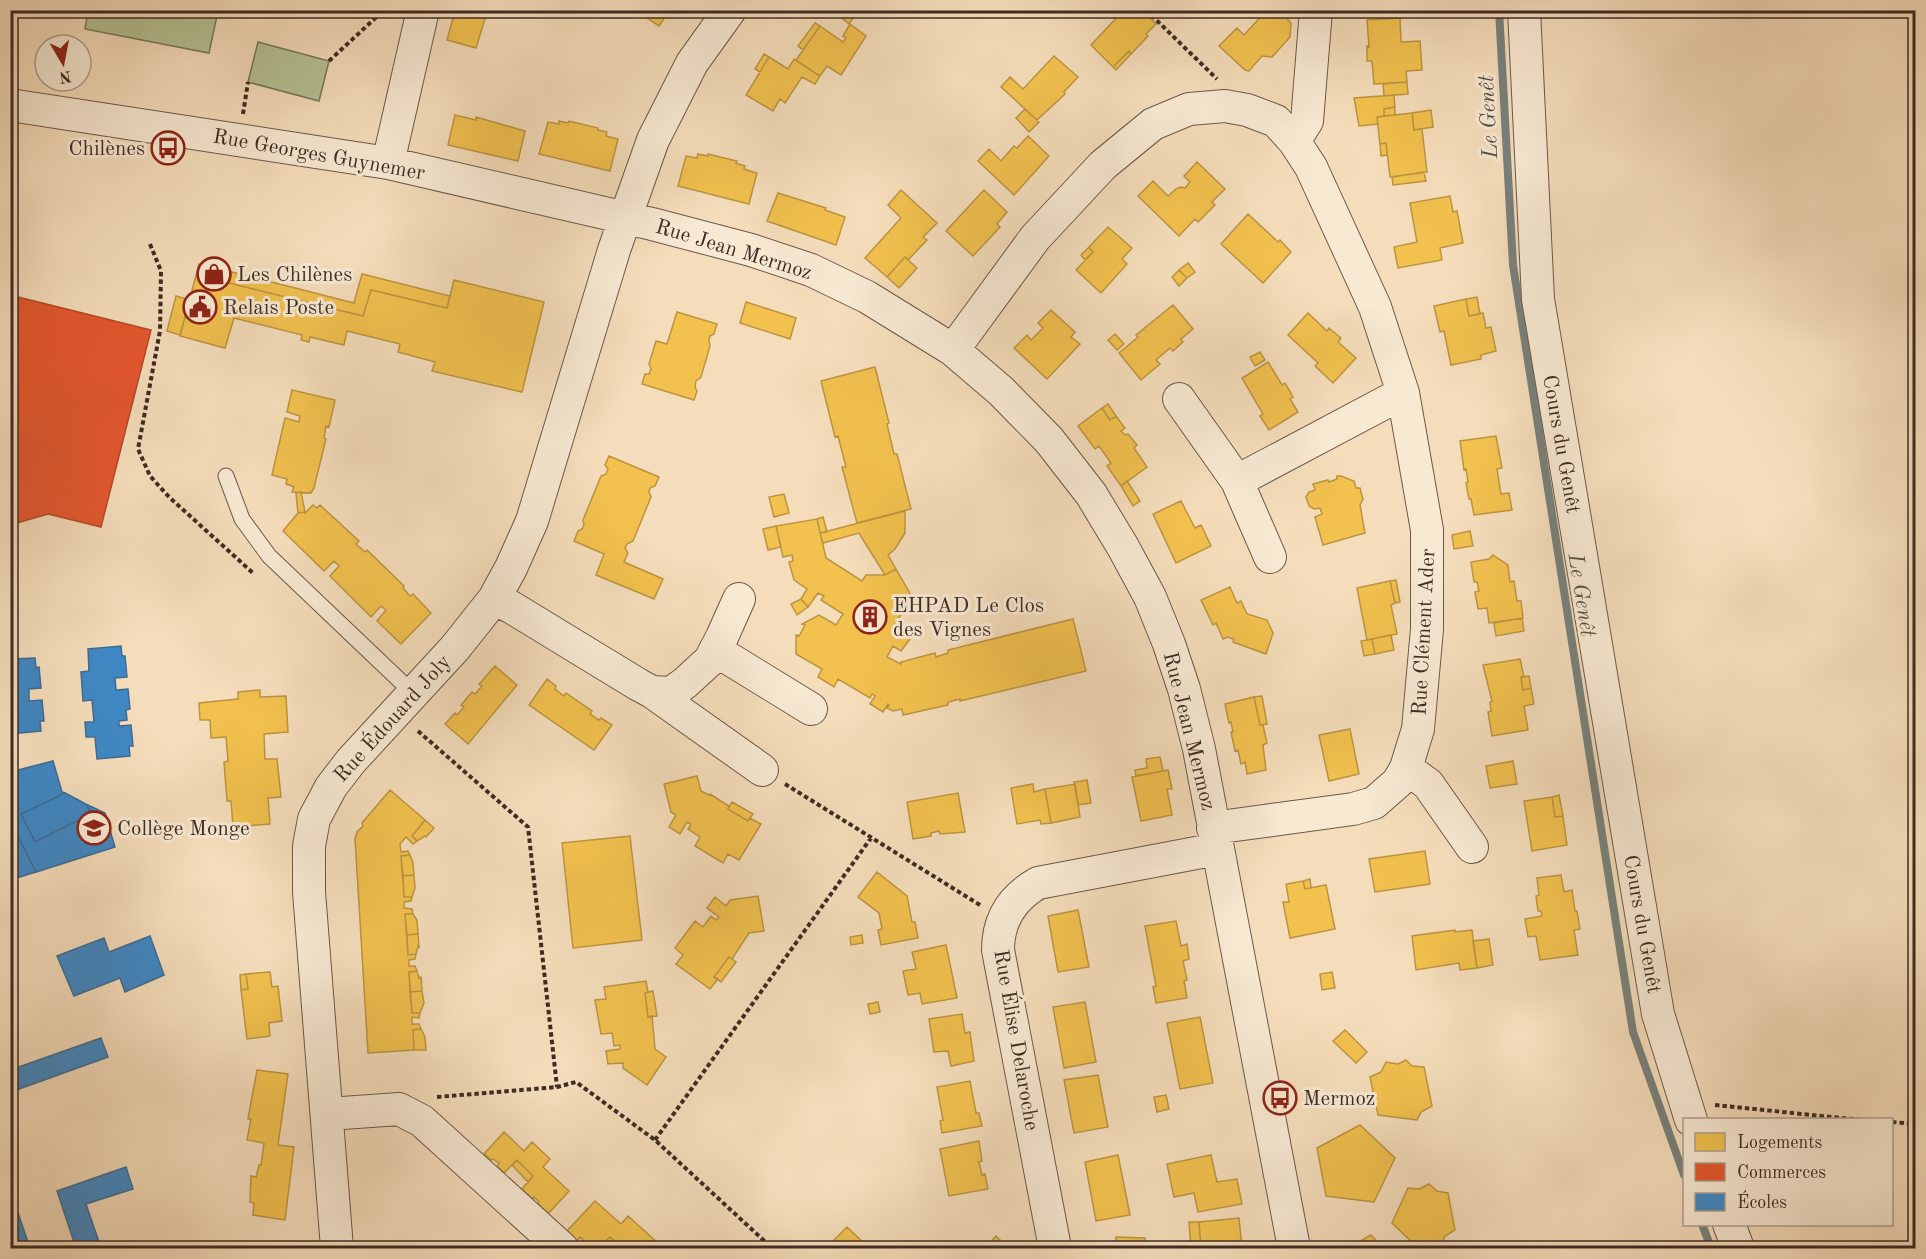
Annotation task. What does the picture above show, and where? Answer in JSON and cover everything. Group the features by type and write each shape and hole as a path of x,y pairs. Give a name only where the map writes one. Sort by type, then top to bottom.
{"street":[{"path":"388,163 423,10"},
{"name":"Rue Édouard Joly","path":"338,1248 309,892 309,846 314,819 331,788 351,761 455,648 494,599 511,568 532,521 624,219 653,140 692,63 730,10"},
{"path":"1294,141 1307,121 1316,10"},
{"name":"Cours du Genêt","path":"1524,10 1538,299 1658,1014 1688,1111"},
{"name":"Rue Georges Guynemer","path":"10,105 388,163 624,219"},
{"name":"Rue Clément Ader","path":"953,350 1035,238 1103,165 1152,124 1189,109 1225,106 1247,110 1276,121 1294,141 1311,167 1375,308 1403,393 1415,455 1427,530 1427,629 1418,729 1406,768 1398,782 1374,803 1215,839"},
{"name":"Rue Jean Mermoz","path":"624,219 751,250 811,270 867,297 953,350 1001,392 1049,440 1091,495 1150,597 1184,689 1199,749 1294,1248"},
{"path":"1237,482 1403,393"},
{"path":"1179,399 1237,482 1270,557"},
{"path":"652,692 671,693 685,684 710,660 738,598"},
{"path":"494,599 652,692 762,770"},
{"path":"715,650 811,709"},
{"path":"1406,768 1428,784 1472,847"},
{"name":"Rue Élise Delaroche","path":"1055,1248 998,950 998,934 1002,922 1013,902 1025,890 1038,883 1215,839"},
{"path":"328,1114 399,1109 422,1121 562,1248"},
{"path":"1730,1226 1738,1248"}],"lane":[{"path":"226,476 242,519 269,556 414,694"}],"path":[{"path":"329,61 384,10"},
{"path":"1146,10 1220,82 1225,106"},
{"path":"762,770 978,903 1002,922"},
{"path":"655,1140 871,838"},
{"path":"399,1109 441,1096 557,1086 576,1082 655,1140 772,1248"},
{"path":"1688,1111 1839,1118"},
{"path":"1893,1122 1916,1124"}],"green space":[{"path":"88,10 218,11 209,53 85,29"},
{"path":"258,42 329,61 319,101 248,82"}],"building: Logements":[{"path":"455,10 491,10 487,12 476,48 447,40"},
{"path":"635,10 670,10 659,26"},
{"path":"832,10 859,10 849,24"},
{"path":"1129,10 1142,10 1156,24 1131,54 1129,51 1113,67 1091,45 1122,12 1125,14"},
{"path":"1267,10 1279,10 1291,23 1290,37 1272,57 1262,56 1249,71 1245,70 1219,46 1237,28 1244,35"},
{"path":"1400,18 1401,42 1420,41 1422,70 1406,71 1407,82 1374,84 1372,61 1367,61 1367,46 1369,47 1367,20"},
{"path":"815,23 820,26 803,50 798,46"},
{"path":"850,24 866,36 841,75 827,66 820,76 796,60 820,26 843,42 846,38 843,36"},
{"path":"1129,51 1131,54 1116,70 1113,67"},
{"path":"764,54 769,57 760,72 755,69"},
{"path":"1054,56 1078,77 1064,92 1065,94 1037,120 1001,87 1010,77 1023,89"},
{"path":"769,57 788,69 794,59 820,76 815,84 802,77 785,103 780,99 773,111 746,95"},
{"path":"1407,82 1408,94 1384,96 1383,84"},
{"path":"1394,95 1395,107 1384,109 1384,116 1377,117 1378,124 1359,126 1354,98"},
{"path":"1395,107 1395,115 1384,116 1384,109"},
{"path":"1025,109 1039,122 1029,132 1016,118"},
{"path":"1431,110 1433,127 1414,130 1412,113"},
{"path":"1412,113 1414,130 1422,129 1427,172 1390,177 1386,143 1380,144 1377,117"},
{"path":"455,115 476,120 476,117 525,131 518,161 448,145"},
{"path":"559,121 598,128 598,130 607,132 606,136 618,139 610,171 539,154 548,122 559,124"},
{"path":"1028,136 1049,156 1014,195 978,161 989,149 1001,161 1014,146 1017,148"},
{"path":"1386,143 1387,155 1381,156 1380,144"},
{"path":"698,154 737,161 736,163 745,166 744,169 757,173 749,204 678,186 686,156 697,158"},
{"path":"1197,162 1225,189 1212,202 1215,205 1198,222 1195,219 1179,236 1138,196 1153,181 1168,196 1176,189 1185,188 1190,182 1184,176"},
{"path":"1424,172 1426,181 1393,185 1392,177"},
{"path":"901,190 937,223 923,237 927,240 908,260 905,257 887,277 865,258 901,218 888,205"},
{"path":"984,190 1007,212 997,224 1000,227 973,256 946,231"},
{"path":"778,193 826,208 825,210 845,217 836,245 767,221"},
{"path":"1450,196 1453,212 1457,211 1463,243 1440,248 1442,260 1398,268 1394,247 1417,242 1410,203"},
{"path":"1248,214 1291,252 1263,283 1221,244"},
{"path":"1108,227 1132,248 1122,259 1127,264 1101,293 1076,270 1093,252 1089,247"},
{"path":"1089,247 1093,252 1085,260 1081,255"},
{"path":"905,257 917,268 899,288 887,277"},
{"path":"1188,263 1195,272 1187,278 1179,270"},
{"path":"199,264 232,272 229,283 363,316 371,290 447,308 454,280 544,302 522,392 432,371 435,362 398,352 400,344 347,331 344,345 310,337 309,342 301,340 302,335 234,318 225,348 180,336"},
{"path":"1179,270 1187,278 1179,286 1172,277"},
{"path":"232,272 354,303 362,274 450,296 447,308 371,290 363,316 229,283"},
{"path":"176,296 190,300 180,335 167,331"},
{"path":"1477,297 1480,314 1469,316 1466,299"},
{"path":"1466,299 1469,316 1483,313 1486,328 1491,327 1496,351 1481,355 1481,359 1451,365 1444,331 1440,332 1434,306"},
{"path":"746,302 796,318 790,339 740,323"},
{"path":"1173,305 1193,329 1181,339 1183,342 1173,351 1170,348 1156,360 1160,364 1141,380 1119,353 1138,337 1136,335"},
{"path":"1051,310 1075,332 1071,337 1080,344 1047,379 1014,348 1027,335 1031,340 1043,328 1038,323"},
{"path":"677,312 717,324 714,334 710,336 710,346 701,377 696,381 697,391 694,400 642,384 645,374 649,374 651,369 649,364 656,341 667,344"},
{"path":"1308,313 1327,331 1329,328 1341,338 1338,342 1356,358 1333,383 1315,366 1318,363 1288,335"},
{"path":"1115,334 1124,344 1117,350 1108,340"},
{"path":"1260,352 1265,360 1255,366 1250,357"},
{"path":"1268,362 1282,385 1285,383 1293,397 1290,399 1298,412 1269,430 1260,416 1263,414 1242,378"},
{"path":"875,367 894,454 897,454 911,509 857,523 842,467 846,467 838,436 835,437 821,381"},
{"path":"292,390 335,400 329,427 326,426 324,438 326,439 311,493 292,492 294,487 286,484 287,479 272,475 285,418 299,422 300,416 287,412"},
{"path":"1108,404 1116,416 1110,420 1102,408"},
{"path":"1102,408 1110,420 1116,416 1125,428 1121,431 1125,435 1128,434 1137,445 1134,448 1147,467 1121,486 1107,466 1111,463 1099,446 1095,449 1078,426"},
{"path":"1496,436 1502,468 1497,469 1501,494 1509,493 1512,510 1474,515 1471,499 1469,499 1460,441"},
{"path":"609,456 659,477 655,486 650,488 651,497 633,541 625,548 628,553 624,562 663,579 654,599 596,575 604,554 574,541 578,531 584,525 583,520 601,476 606,474 608,469 605,465"},
{"path":"1337,476 1354,481 1356,488 1360,488 1363,499 1360,505 1365,533 1323,545 1315,517 1322,514 1320,508 1314,509 1309,506 1306,497 1309,492 1315,490 1313,484 1328,480 1329,482 1337,479"},
{"path":"1127,481 1140,501 1133,506 1121,486"},
{"path":"301,492 305,512 298,513 296,493"},
{"path":"784,494 789,513 774,517 769,497"},
{"path":"1181,501 1195,528 1201,525 1211,546 1176,563 1153,514"},
{"path":"313,505 317,508 320,505 359,541 356,544 365,552 367,550 404,586 403,588 410,596 413,594 431,613 401,644 377,621 386,610 381,606 371,617 330,576 339,566 334,561 324,571 283,531 298,513 305,513"},
{"path":"905,511 905,533 895,549 888,555 896,569 885,575 859,533 823,543 820,533"},
{"path":"823,517 827,532 820,533 817,519"},
{"name":"EHPAD Le Clos des Vignes","path":"817,519 826,558 862,581 866,575 885,575 896,569 912,597 895,624 913,635 901,651 893,646 887,657 901,664 901,662 935,653 936,657 948,653 948,650 1073,619 1086,671 960,701 960,699 948,702 948,705 903,715 902,709 893,711 887,708 888,704 883,712 870,704 875,696 872,694 870,698 838,679 834,687 818,677 822,669 796,654 796,635 799,636 805,625 802,624 819,615 836,625 843,614 821,600 824,596 818,593 808,607 801,599 807,589 794,580 789,562 793,561 792,555 783,557 776,526"},
{"path":"776,526 781,547 768,550 763,529"},
{"path":"1470,531 1473,546 1454,549 1452,535"},
{"path":"1493,555 1508,565 1510,582 1514,581 1517,601 1521,601 1523,618 1489,623 1487,608 1478,609 1475,592 1479,591 1477,582 1474,582 1471,562 1489,559"},
{"path":"1396,580 1400,602 1395,603 1390,581"},
{"path":"1390,581 1395,603 1391,605 1397,634 1367,640 1357,588"},
{"path":"1230,587 1237,603 1241,601 1247,614 1267,620 1273,633 1266,654 1233,642 1234,639 1227,637 1223,639 1216,623 1213,625 1201,600"},
{"path":"801,599 808,607 797,615 791,604"},
{"path":"1522,618 1524,631 1496,636 1494,623"},
{"path":"1391,635 1394,650 1375,654 1372,639"},
{"path":"1372,639 1375,654 1364,656 1361,641"},
{"path":"1520,659 1524,677 1521,677 1523,690 1531,688 1534,704 1524,706 1528,730 1492,736 1488,712 1491,711 1490,702 1492,701 1483,665"},
{"path":"495,666 517,685 468,744 445,724 464,707 461,705 472,692 475,694 482,686 479,684"},
{"path":"1529,676 1531,688 1523,690 1521,677"},
{"path":"547,679 564,696 566,693 592,711 590,714 612,725 594,750 529,705"},
{"path":"260,690 260,697 286,696 288,732 264,734 265,759 277,759 281,797 268,798 270,824 233,827 231,801 227,801 224,762 228,761 226,737 211,738 210,720 200,720 199,703 238,699 238,692"},
{"path":"1262,696 1267,724 1260,725 1254,697"},
{"path":"1254,697 1260,725 1263,725 1267,743 1263,745 1266,770 1247,774 1245,762 1241,764 1238,750 1235,751 1231,722 1229,723 1225,704"},
{"path":"1350,729 1359,774 1329,781 1319,735"},
{"path":"1160,757 1163,771 1136,776 1135,770 1147,768 1146,759"},
{"path":"1513,761 1517,784 1490,788 1486,766"},
{"path":"1168,770 1172,789 1167,789 1172,815 1141,821 1132,777"},
{"path":"697,776 701,791 729,806 728,809 748,821 750,818 761,824 739,860 728,854 723,863 695,846 700,837 688,829 691,824 687,822 680,834 669,827 676,815 671,812 664,784"},
{"path":"1087,780 1091,803 1078,805 1074,782"},
{"path":"1033,784 1034,792 1045,789 1051,823 1041,824 1040,820 1017,824 1011,788"},
{"path":"1075,784 1080,817 1051,823 1045,789"},
{"path":"390,790 425,820 412,836 417,841 413,844 406,837 400,844 401,852 408,851 410,855 401,856 404,897 412,897 411,901 404,902 404,908 412,909 413,914 405,914 408,955 416,954 415,959 409,960 409,966 415,966 417,971 409,972 412,1013 420,1013 419,1018 412,1017 412,1024 419,1024 421,1029 413,1030 414,1050 368,1053 355,838 363,826 362,823"},
{"path":"958,793 965,832 940,834 939,831 931,833 931,836 913,839 907,802"},
{"path":"1559,795 1563,816 1555,817 1552,797"},
{"path":"1552,797 1555,817 1563,816 1567,845 1532,851 1524,801"},
{"path":"732,802 753,814 748,821 728,809"},
{"path":"425,820 434,828 426,837 417,841 412,836"},
{"path":"630,836 642,940 573,948 562,843"},
{"path":"1425,851 1430,884 1375,892 1369,859"},
{"path":"410,855 414,875 403,876 401,856"},
{"path":"877,872 907,896 918,938 881,945 878,930 882,929 879,913 858,897"},
{"path":"414,875 415,888 412,897 404,897 403,876"},
{"path":"1561,875 1564,892 1572,890 1575,911 1577,911 1580,929 1574,930 1578,955 1540,960 1536,936 1528,937 1525,919 1542,916 1541,911 1538,911 1536,896 1539,895 1537,878"},
{"path":"1310,879 1311,888 1305,889 1303,881"},
{"path":"1303,881 1305,889 1326,885 1335,929 1290,938 1283,902 1289,902 1286,884"},
{"path":"758,896 764,931 749,933 732,959 729,957 714,977 718,979 710,989 676,964 683,955 675,948 695,921 703,927 711,916 716,920 719,917 707,908 715,897 726,906 730,900"},
{"path":"1078,910 1089,967 1058,972 1048,916"},
{"path":"405,914 413,914 417,920 418,934 407,935"},
{"path":"1176,921 1181,946 1187,944 1189,959 1183,961 1187,980 1184,981 1187,998 1156,1003 1153,987 1156,986 1145,926"},
{"path":"1455,930 1455,932 1472,930 1477,968 1460,970 1459,963 1416,970 1412,936"},
{"path":"418,934 419,947 416,954 408,955 407,935"},
{"path":"862,935 863,943 851,945 850,937"},
{"path":"1489,939 1493,965 1477,968 1473,941"},
{"path":"946,945 957,998 922,1004 920,993 908,995 903,971 916,969 912,952"},
{"path":"729,957 736,962 721,982 714,977"},
{"path":"417,971 419,978 421,977 422,991 410,992 409,972"},
{"path":"270,972 272,987 278,986 282,1021 269,1023 270,1036 247,1039 241,990 248,989 246,974"},
{"path":"1332,972 1335,988 1322,990 1320,974"},
{"path":"246,974 248,989 241,990 240,975"},
{"path":"646,981 648,1017 652,1016 655,1049 666,1057 647,1085 623,1068 623,1063 608,1064 606,1051 620,1049 620,1045 614,1046 612,1033 601,1034 595,1000 606,999 604,987"},
{"path":"422,991 424,1003 420,1013 412,1013 410,992"},
{"path":"653,991 657,1016 648,1017 645,993"},
{"path":"878,1002 880,1012 870,1014 868,1004"},
{"path":"1085,1002 1096,1062 1064,1068 1053,1007"},
{"path":"962,1014 965,1033 970,1032 974,1061 951,1066 948,1051 934,1052 929,1019"},
{"path":"1200,1017 1213,1083 1180,1089 1167,1023"},
{"path":"421,1029 425,1037 426,1050 414,1050 413,1030"},
{"path":"1345,1030 1367,1052 1356,1063 1333,1041"},
{"path":"1406,1060 1412,1066 1424,1067 1432,1106 1421,1112 1417,1120 1378,1115 1370,1077 1381,1072 1386,1062 1398,1064"},
{"path":"257,1070 288,1074 278,1145 294,1147 285,1220 253,1215 254,1203 250,1202 251,1176 256,1177 259,1165 261,1165 264,1143 247,1140 251,1119 248,1119"},
{"path":"1098,1075 1108,1127 1074,1133 1064,1080"},
{"path":"970,1081 976,1113 979,1113 982,1126 942,1133 940,1121 943,1120 937,1087"},
{"path":"1166,1095 1169,1109 1157,1112 1154,1097"},
{"path":"1360,1125 1395,1158 1374,1202 1326,1196 1317,1148"},
{"path":"504,1132 524,1151 532,1142 550,1159 543,1167 569,1191 548,1214 534,1197 532,1199 522,1189 533,1176 517,1160 504,1173 497,1166 499,1163 484,1154"},
{"path":"979,1141 982,1161 979,1162 982,1175 985,1174 988,1189 949,1196 940,1149"},
{"path":"1118,1155 1130,1215 1096,1221 1085,1162"},
{"path":"1211,1155 1217,1182 1237,1179 1242,1204 1198,1212 1194,1193 1174,1197 1167,1164"},
{"path":"517,1160 533,1176 528,1182 512,1165"},
{"path":"1429,1184 1437,1191 1448,1193 1455,1230 1445,1236 1441,1246 1430,1244 1418,1248 1392,1223 1408,1188 1419,1189"},
{"path":"595,1201 621,1224 628,1216 659,1244 655,1248 622,1248 610,1237 598,1248 583,1247 586,1243 580,1237 577,1241 567,1231"},
{"path":"1239,1218 1242,1248 1201,1248 1199,1222"},
{"path":"1189,1222 1199,1222 1201,1248 1191,1248"},
{"path":"847,1227 869,1248 826,1248"},
{"path":"1371,1235 1378,1243 1389,1244 1389,1248 1348,1248"},
{"path":"996,1236 1008,1248 985,1248"},
{"path":"610,1237 622,1248 612,1248 605,1242"},
{"path":"1116,1237 1145,1238 1145,1248 1115,1248"}],"building: Commerces":[{"path":"10,295 151,330 101,527 48,514 10,525"}],"building: Écoles":[{"path":"121,646 122,656 125,656 127,677 115,678 116,690 128,689 130,709 126,710 127,720 119,721 119,726 131,725 133,746 129,746 130,756 97,759 95,737 86,737 85,722 94,722 92,700 83,701 81,672 89,671 88,649"},
{"path":"35,658 36,668 39,667 41,688 29,689 29,701 42,700 44,721 40,721 41,731 10,734 10,659"},
{"path":"53,761 62,792 65,793 21,814 35,842 91,814 86,804 105,813 115,847 36,872 10,820 10,766 18,770"},
{"path":"65,793 86,804 91,814 35,842 21,814"},
{"path":"10,820 36,872 10,880"},
{"path":"150,936 164,975 125,992 120,978 74,996 57,956 104,938 109,952"},
{"path":"101,1038 108,1057 11,1092 10,1070"},
{"path":"126,1167 133,1189 86,1204 101,1248 76,1248 57,1191"},
{"path":"15,1204 30,1248 10,1248 10,1206"}],"waterway":[{"name":"Le Genêt","path":"1499,10 1513,265 1633,1032 1683,1172"},
{"name":"Le Genêt","path":"1703,1226 1711,1248"}],"place":[{"name":"Chilènes","path":"168,148"},
{"name":"Les Chilènes","path":"214,274"},
{"name":"Relais Poste","path":"200,307"},
{"name":"EHPAD Le Clos des Vignes","path":"870,617"},
{"name":"Collège Monge","path":"94,828"},
{"name":"Mermoz","path":"1280,1098"}]}
